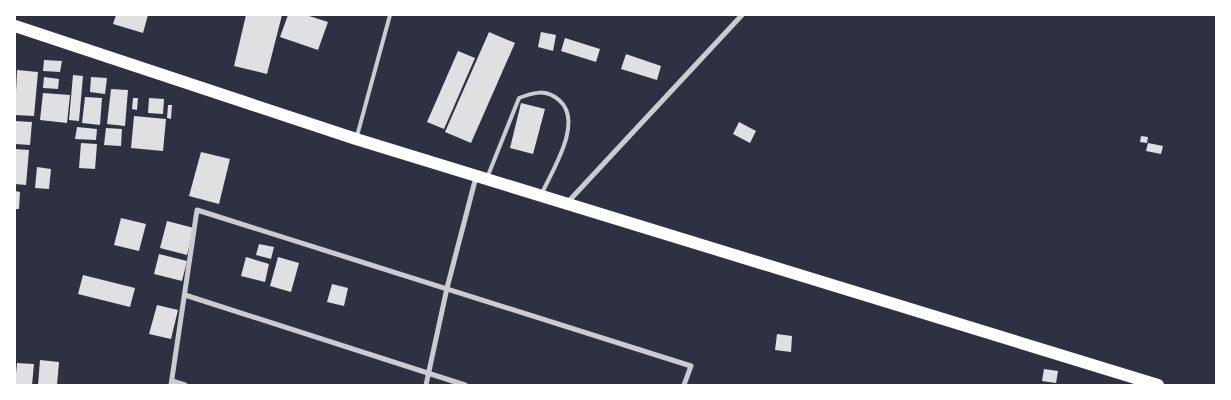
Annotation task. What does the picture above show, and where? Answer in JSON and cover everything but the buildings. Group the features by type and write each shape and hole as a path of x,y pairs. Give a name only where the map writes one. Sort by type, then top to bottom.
{"main road":[{"path":"15,26 356,138 1158,385"}],"street":[{"path":"566,203 742,15"},
{"path":"426,385 427,372 447,288 482,176"},
{"path":"185,385 171,383 197,210 691,366 684,385"},
{"path":"185,295 465,385"}],"lane":[{"path":"356,138 390,15"},
{"path":"482,176 519,98 536,92 553,95 564,104 569,115 568,133 542,195"}]}
